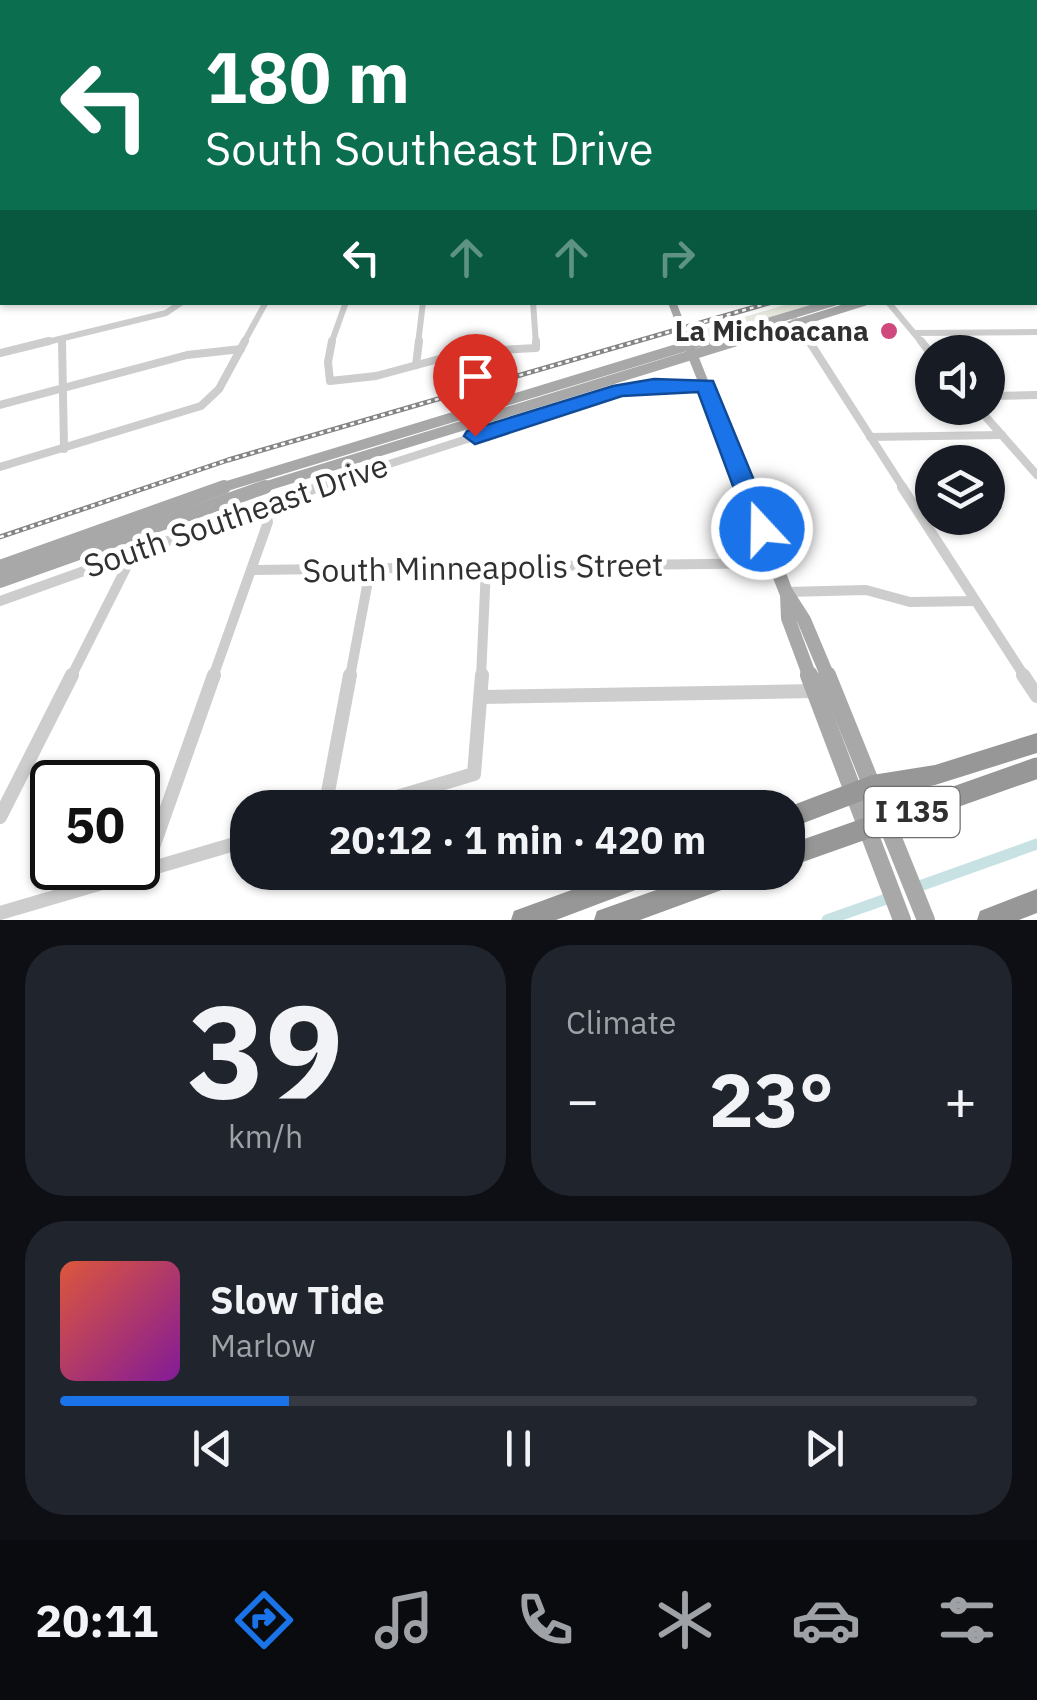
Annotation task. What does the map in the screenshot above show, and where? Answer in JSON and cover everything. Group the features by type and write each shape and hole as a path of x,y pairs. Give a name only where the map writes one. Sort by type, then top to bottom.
{"highway":[{"path":"805,810 828,800 935,775 1037,743"},
{"name":"I 135","path":"805,850 1037,768"},
{"path":"524,920 605,890"},
{"path":"606,920 690,890"},
{"path":"990,920 1037,900"}],"main road":[{"path":"673,305 786,592 804,620 863,790 863,820 902,920"},
{"path":"0,566 655,366 692,350 717,347 827,305"},
{"path":"0,581 258,474 852,305"},
{"path":"700,371 706,356 717,347"},
{"path":"655,366 685,364 700,371"},
{"path":"786,592 788,618 814,690 863,790 884,815 926,920"}],"street":[{"path":"0,353 166,314 178,305"},
{"path":"0,468 201,406 219,389 264,305"},
{"path":"345,305 328,357 326,370 330,381 344,382 481,349 536,348 534,305"},
{"path":"416,364 423,305"},
{"path":"891,305 914,333 1037,332"},
{"path":"795,319 1037,696"},
{"path":"62,339 64,449"},
{"path":"0,405 202,352 241,349"},
{"name":"South Southeast Drive","path":"0,601 264,504 620,390 654,385 706,386"},
{"path":"1005,396 1037,396"},
{"path":"993,425 1037,476"},
{"path":"870,437 1002,435"},
{"path":"160,828 268,522 264,504"},
{"path":"0,817 106,615 132,552 128,526"},
{"name":"South Minneapolis Street","path":"251,570 775,563"},
{"path":"420,790 474,774 478,760 486,568"},
{"path":"329,790 370,570"},
{"path":"786,592 866,590 910,602 975,601"},
{"path":"481,696 814,690"},
{"path":"160,866 230,845"},
{"path":"0,913 78,890"}],"shaded area":[{"path":"784,305 820,305 706,337 697,331"}],"waterway":[{"path":"914,888 1037,844"},
{"path":"827,920 892,897"}],"railway":[{"path":"0,537 228,460 762,305"}],"place":[{"name":"La Michoacana","path":"889,331"}],"route":[{"path":"475,436 620,390 654,385 706,386 762,529"}]}
